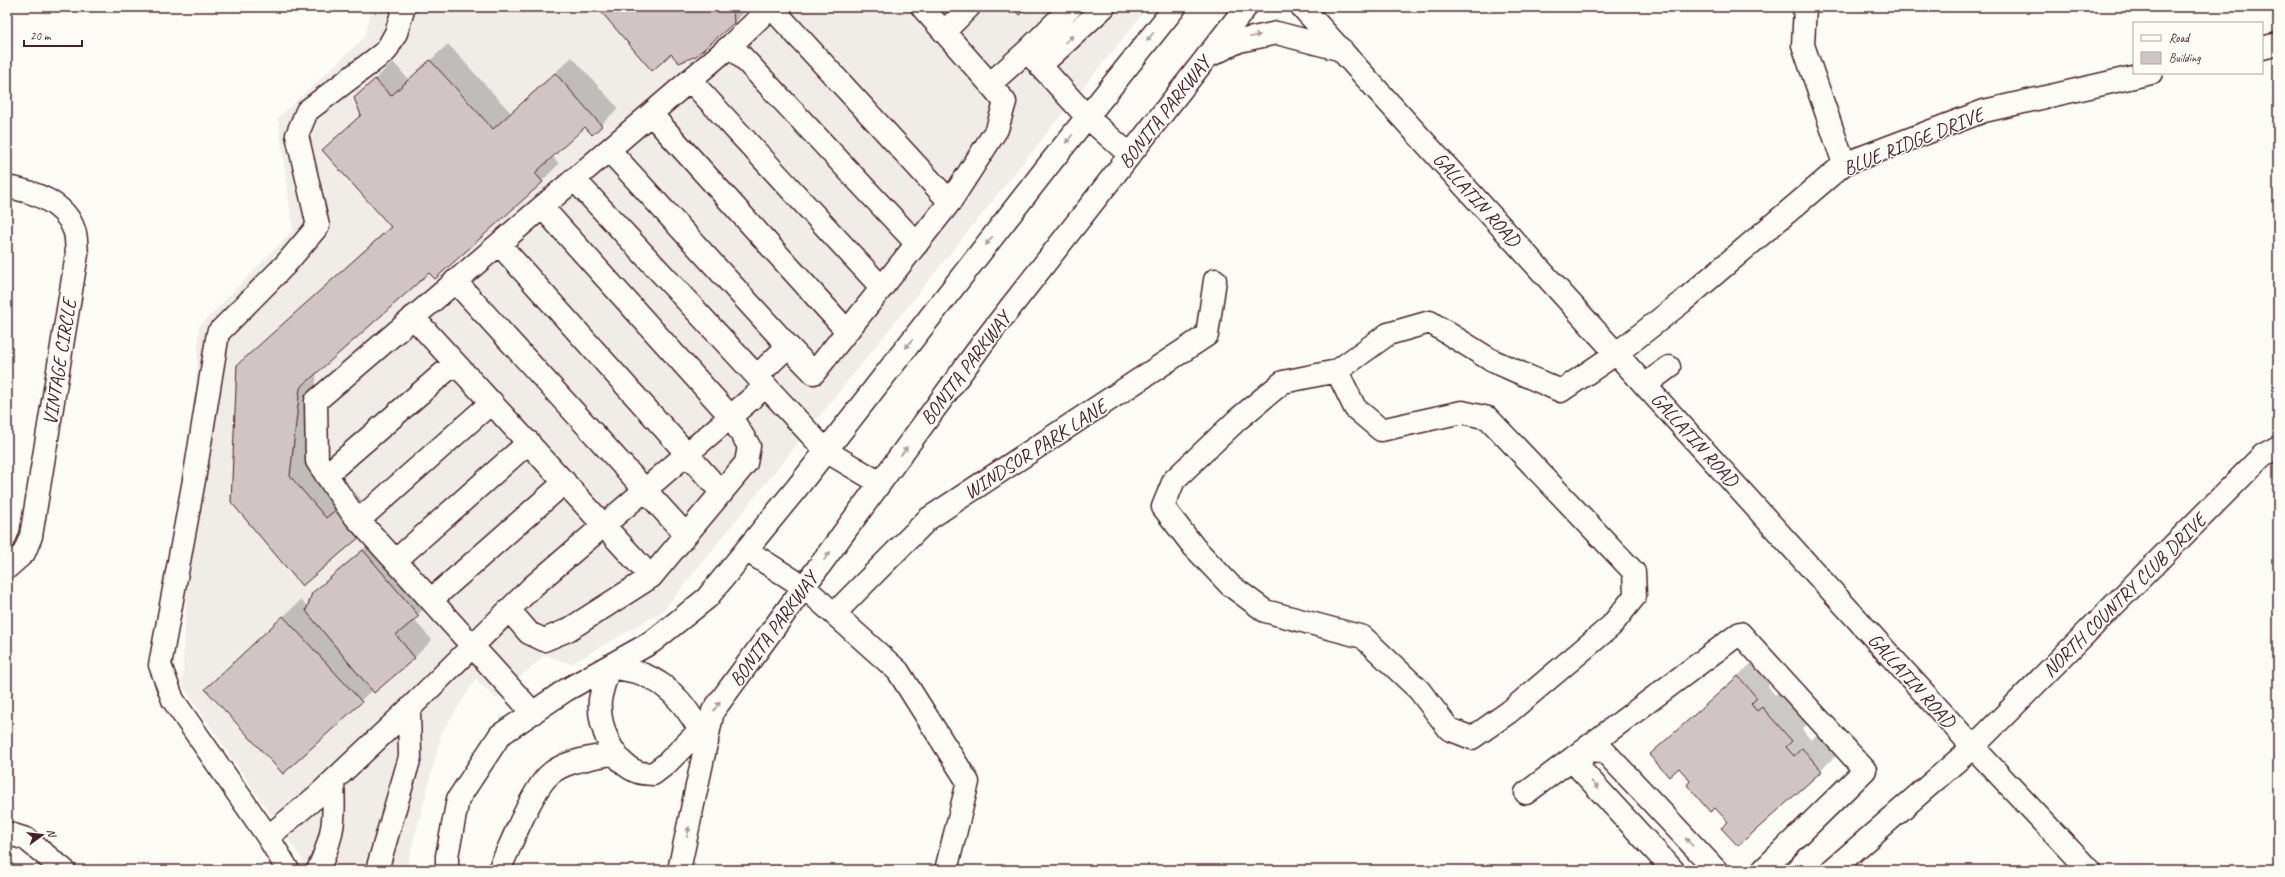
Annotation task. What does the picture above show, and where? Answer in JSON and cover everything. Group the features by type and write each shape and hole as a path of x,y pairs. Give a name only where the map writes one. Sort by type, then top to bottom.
{"street":[{"path":"288,870 268,837 173,700 160,666 194,480 218,333 285,265 318,226 297,135 307,112 386,51 396,33 404,7"},
{"path":"533,713 359,520 326,475 317,461 316,400 731,45 771,7 950,202"},
{"path":"609,150 814,373 950,202 997,130 1005,102 922,7"},
{"path":"944,32 969,7"},
{"path":"1034,59 1071,7"},
{"path":"990,84 1034,59 1104,7"},
{"path":"447,870 447,856 458,799 500,735 566,690 652,642 707,598 826,451 1087,117 1175,7"},
{"name":"BONITA PARKWAY","path":"679,870 703,736 713,711 988,336 1246,7"},
{"name":"GALLATIN ROAD","path":"1302,7 1973,747 2089,870"},
{"path":"1805,7 1803,45 1844,164"},
{"path":"1207,57 1239,41 1277,33 1342,50"},
{"path":"2263,48 2278,44"},
{"path":"731,45 917,244"},
{"path":"1034,59 1087,117 1130,155"},
{"name":"BLUE RIDGE DRIVE","path":"1336,371 1388,334 1430,322 1491,360 1561,391 1617,353 1682,302 1844,164 1984,111 2147,74"},
{"path":"690,80 882,288"},
{"path":"651,114 847,331"},
{"path":"574,179 826,451 880,483"},
{"name":"VINTAGE CIRCLE","path":"7,187 28,190 49,201 65,213 74,230 77,254 31,536 24,553 7,568"},
{"path":"510,611 529,633 544,640 568,630 651,577 746,463 749,446 731,417 542,207"},
{"path":"499,244 722,493"},
{"name":"WINDSOR PARK LANE","path":"834,614 928,519 1207,335 1215,280"},
{"path":"455,281 686,535"},
{"path":"413,317 651,577"},
{"path":"268,837 333,781 474,647 532,587 731,417 762,381 788,346"},
{"path":"326,475 455,363"},
{"path":"1645,385 1669,366"},
{"path":"1336,371 1355,408 1381,430 1462,412 1488,418 1634,572 1635,596 1611,626 1508,712 1472,738 1449,729 1419,690 1363,637 1265,611 1230,585 1194,547 1164,507 1174,480 1237,420 1283,382 1336,371"},
{"path":"359,520 492,402"},
{"path":"395,561 529,442"},
{"name":"NORTH COUNTRY CLUB DRIVE","path":"1832,870 1973,747 2263,455 2278,446"},
{"path":"431,600 565,482"},
{"path":"746,550 804,587 898,671 968,782 946,870"},
{"path":"1526,793 1740,633 1865,770 1763,870"},
{"path":"609,667 643,674 667,688 686,707 703,736 653,774 637,772 619,759 606,739 601,719 600,699 609,667"},
{"path":"377,870 410,757 409,709"},
{"path":"1583,750 1580,769 1673,870"},
{"path":"1583,750 1604,751 1716,870"},
{"path":"499,870 536,794 549,774 574,762 616,753"},
{"path":"318,870 330,846 335,819 333,781"},
{"path":"7,833 26,839 64,870"}],"shaded area":[{"path":"372,7 1148,7 663,611 571,664 545,655 496,699 476,679 442,732 406,870 309,870 182,685 199,327 293,230 278,118 365,37"}],"building":[{"path":"597,7 730,7 733,10 734,23 696,56 679,63 671,54 652,71"},
{"path":"1004,7 1028,8 1019,15 1015,10 1011,14"},
{"path":"430,60 493,129 555,73 602,126 592,135 585,127 535,173 543,182 435,279 429,273 300,388 290,476 326,518 338,508 361,536 302,586 231,502 237,365 391,227 322,150 361,115 354,98 375,79 391,96"},
{"path":"363,550 419,616 396,635 415,658 374,693 306,611 312,593"},
{"path":"283,616 362,702 283,774 205,689"},
{"path":"1738,676 1757,698 1751,704 1757,711 1762,707 1792,741 1786,747 1794,756 1802,748 1822,771 1738,846 1721,828 1728,822 1715,808 1710,812 1687,785 1690,781 1679,768 1669,777 1649,755"}]}
